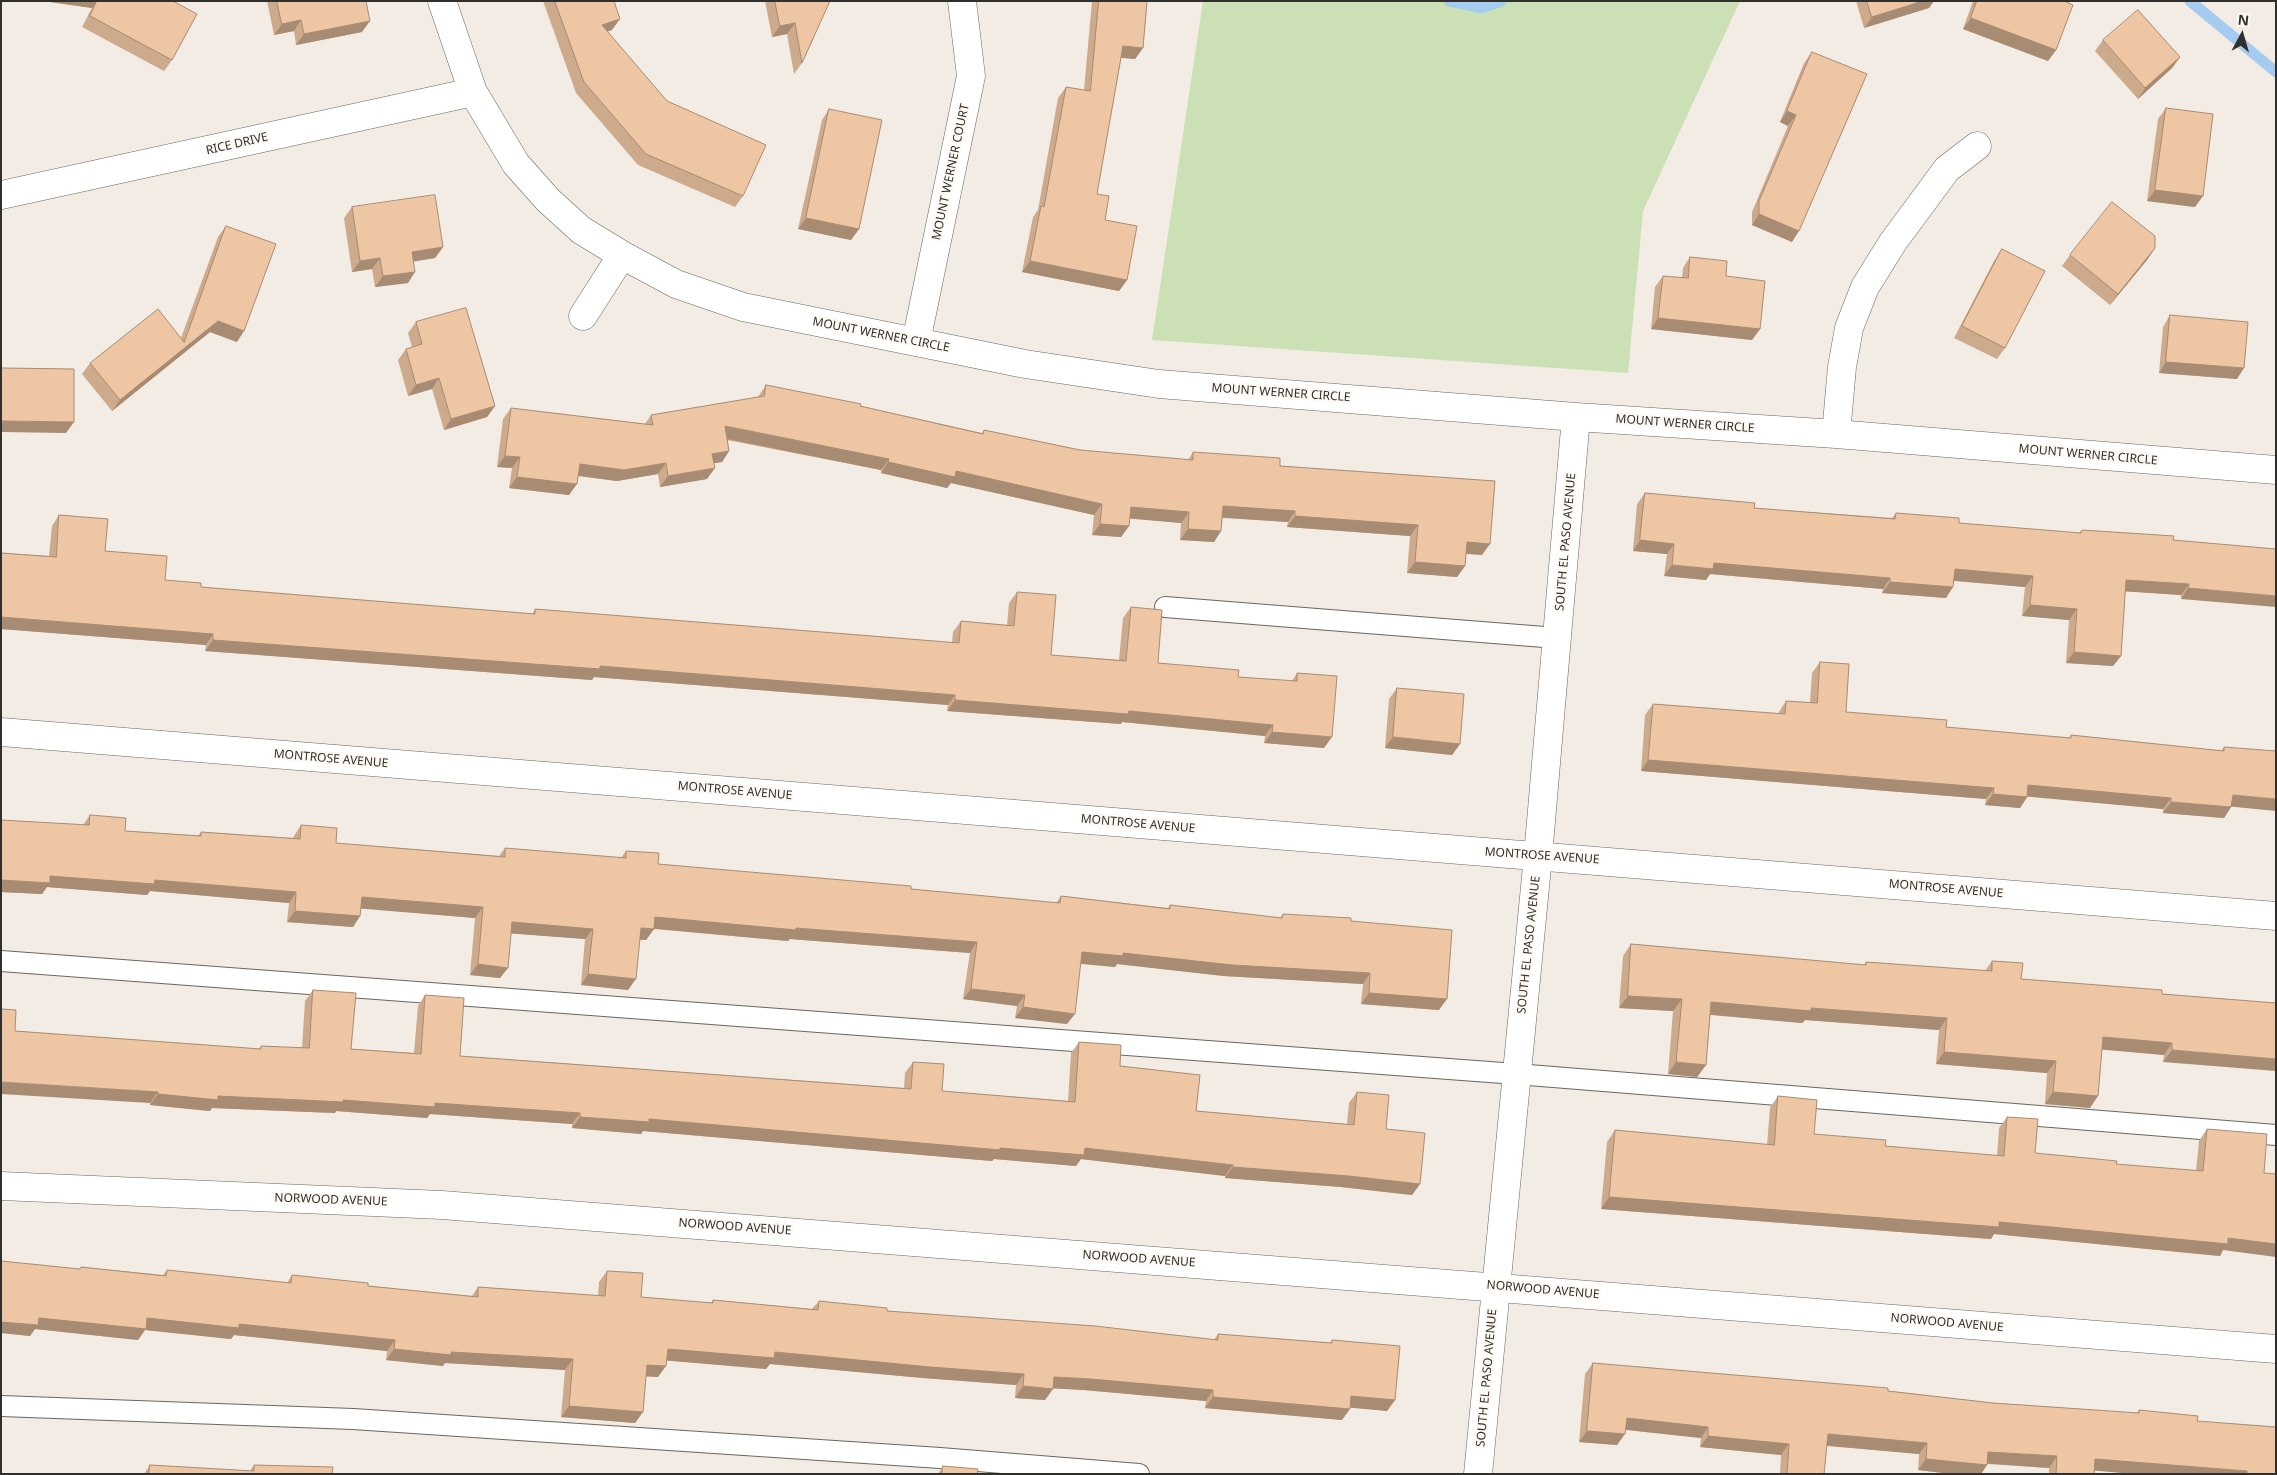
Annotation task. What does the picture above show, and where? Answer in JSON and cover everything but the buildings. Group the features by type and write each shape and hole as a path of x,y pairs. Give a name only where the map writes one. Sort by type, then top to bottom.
{"street":[{"name":"MOUNT WERNER CIRCLE","path":"442,1 472,92 516,164 548,200 581,230 622,255 676,284 743,307 1025,364 1159,384 1576,417 1836,434 2276,470"},
{"name":"MOUNT WERNER COURT","path":"916,342 971,76 962,1"},
{"name":"RICE DRIVE","path":"1,196 472,92"},
{"path":"1836,434 1842,367 1849,328 1865,287 1893,242 1947,169 1976,146"},
{"path":"584,316 622,255"},
{"name":"SOUTH EL PASO AVENUE","path":"1478,1474 1538,856 1576,417"},
{"name":"MONTROSE AVENUE","path":"1,732 2276,916"},
{"name":"NORWOOD AVENUE","path":"1,1186 442,1205 1496,1286 2276,1349"}],"lane":[{"path":"1165,607 1557,638"},
{"path":"1,961 1516,1074 2276,1135"},
{"path":"1,1406 353,1419 940,1458 1139,1474"}],"green space":[{"path":"1203,1 1740,1 1643,211 1628,373 1152,340"}],"waterway":[{"path":"1449,1 1481,8 1501,1"},
{"path":"2190,1 2276,72"}]}
